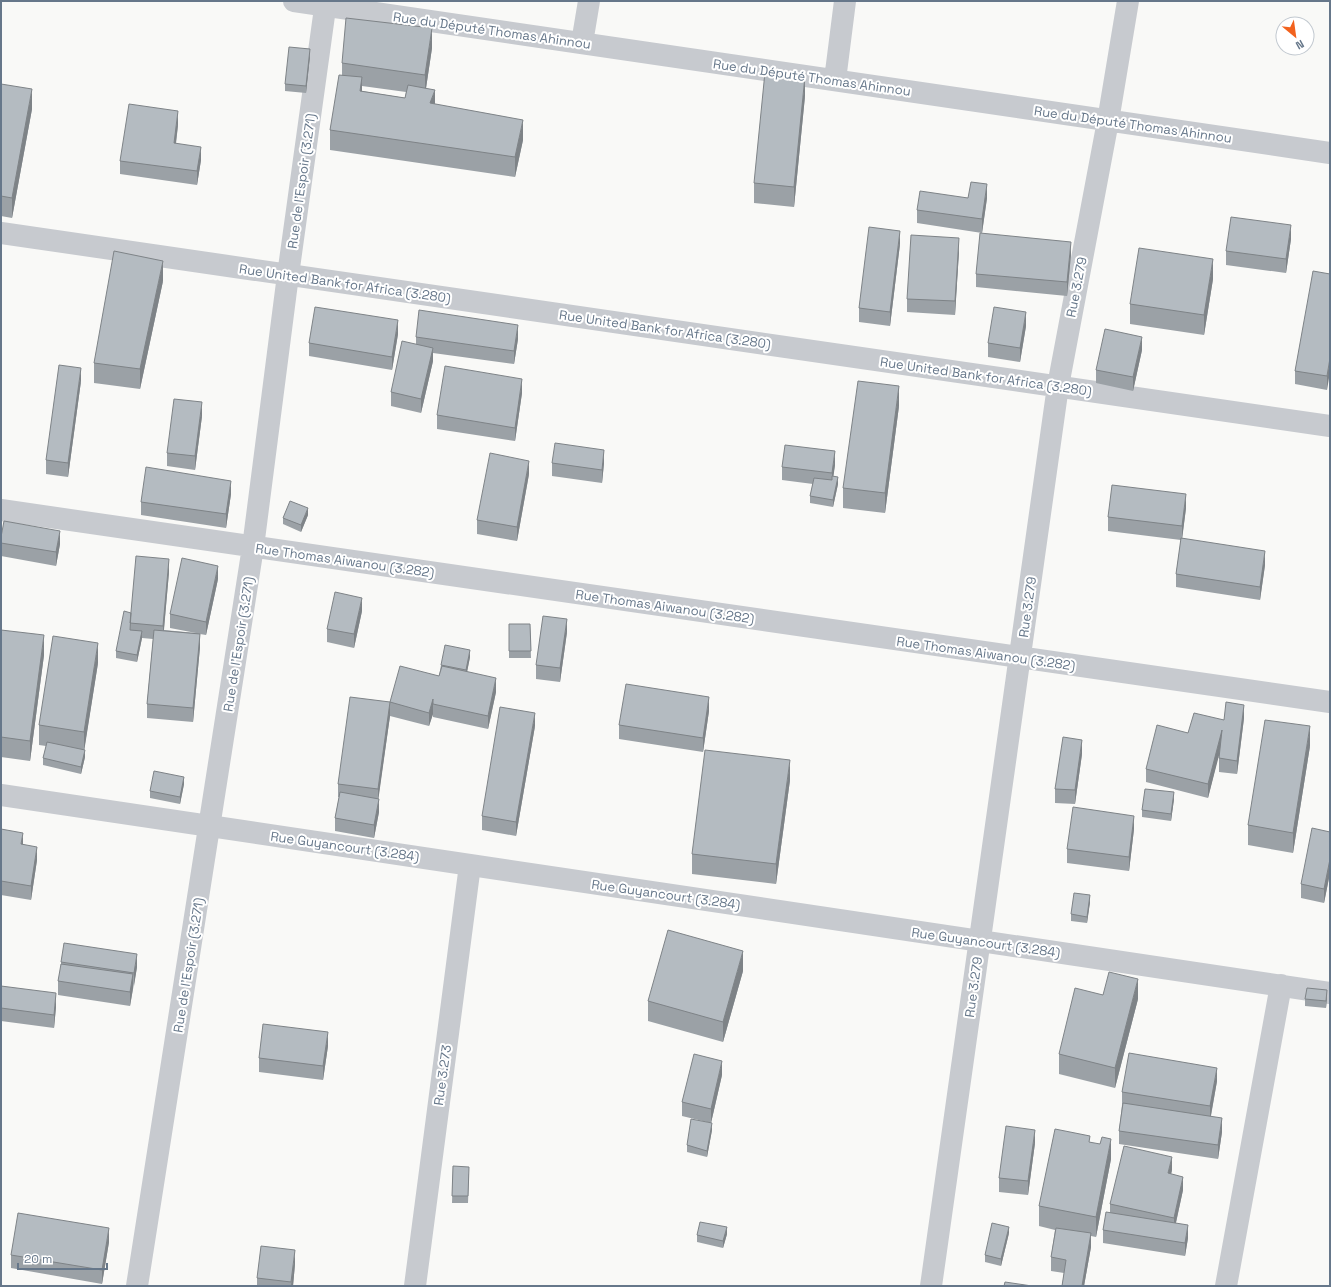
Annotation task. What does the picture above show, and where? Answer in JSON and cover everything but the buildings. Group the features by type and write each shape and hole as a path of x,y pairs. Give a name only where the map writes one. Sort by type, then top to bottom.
{"street":[{"name":"Rue du Député Thomas Ahinnou","path":"294,1 326,3 582,43 1330,154"},
{"path":"582,43 589,1"},
{"path":"835,80 845,1"},
{"name":"Rue 3.279","path":"931,1286 1058,386 1108,121 1128,1"},
{"name":"Rue de l'Espoir (3.271)","path":"137,1286 253,547 288,275 326,3"},
{"name":"Rue United Bank for Africa (3.280)","path":"1,233 1330,426"},
{"name":"Rue Thomas Aiwanou (3.282)","path":"1,510 1330,702"},
{"name":"Rue Guyancourt (3.284)","path":"1,795 1330,993"},
{"name":"Rue 3.273","path":"415,1286 470,865"},
{"path":"1226,1286 1281,985"}]}
